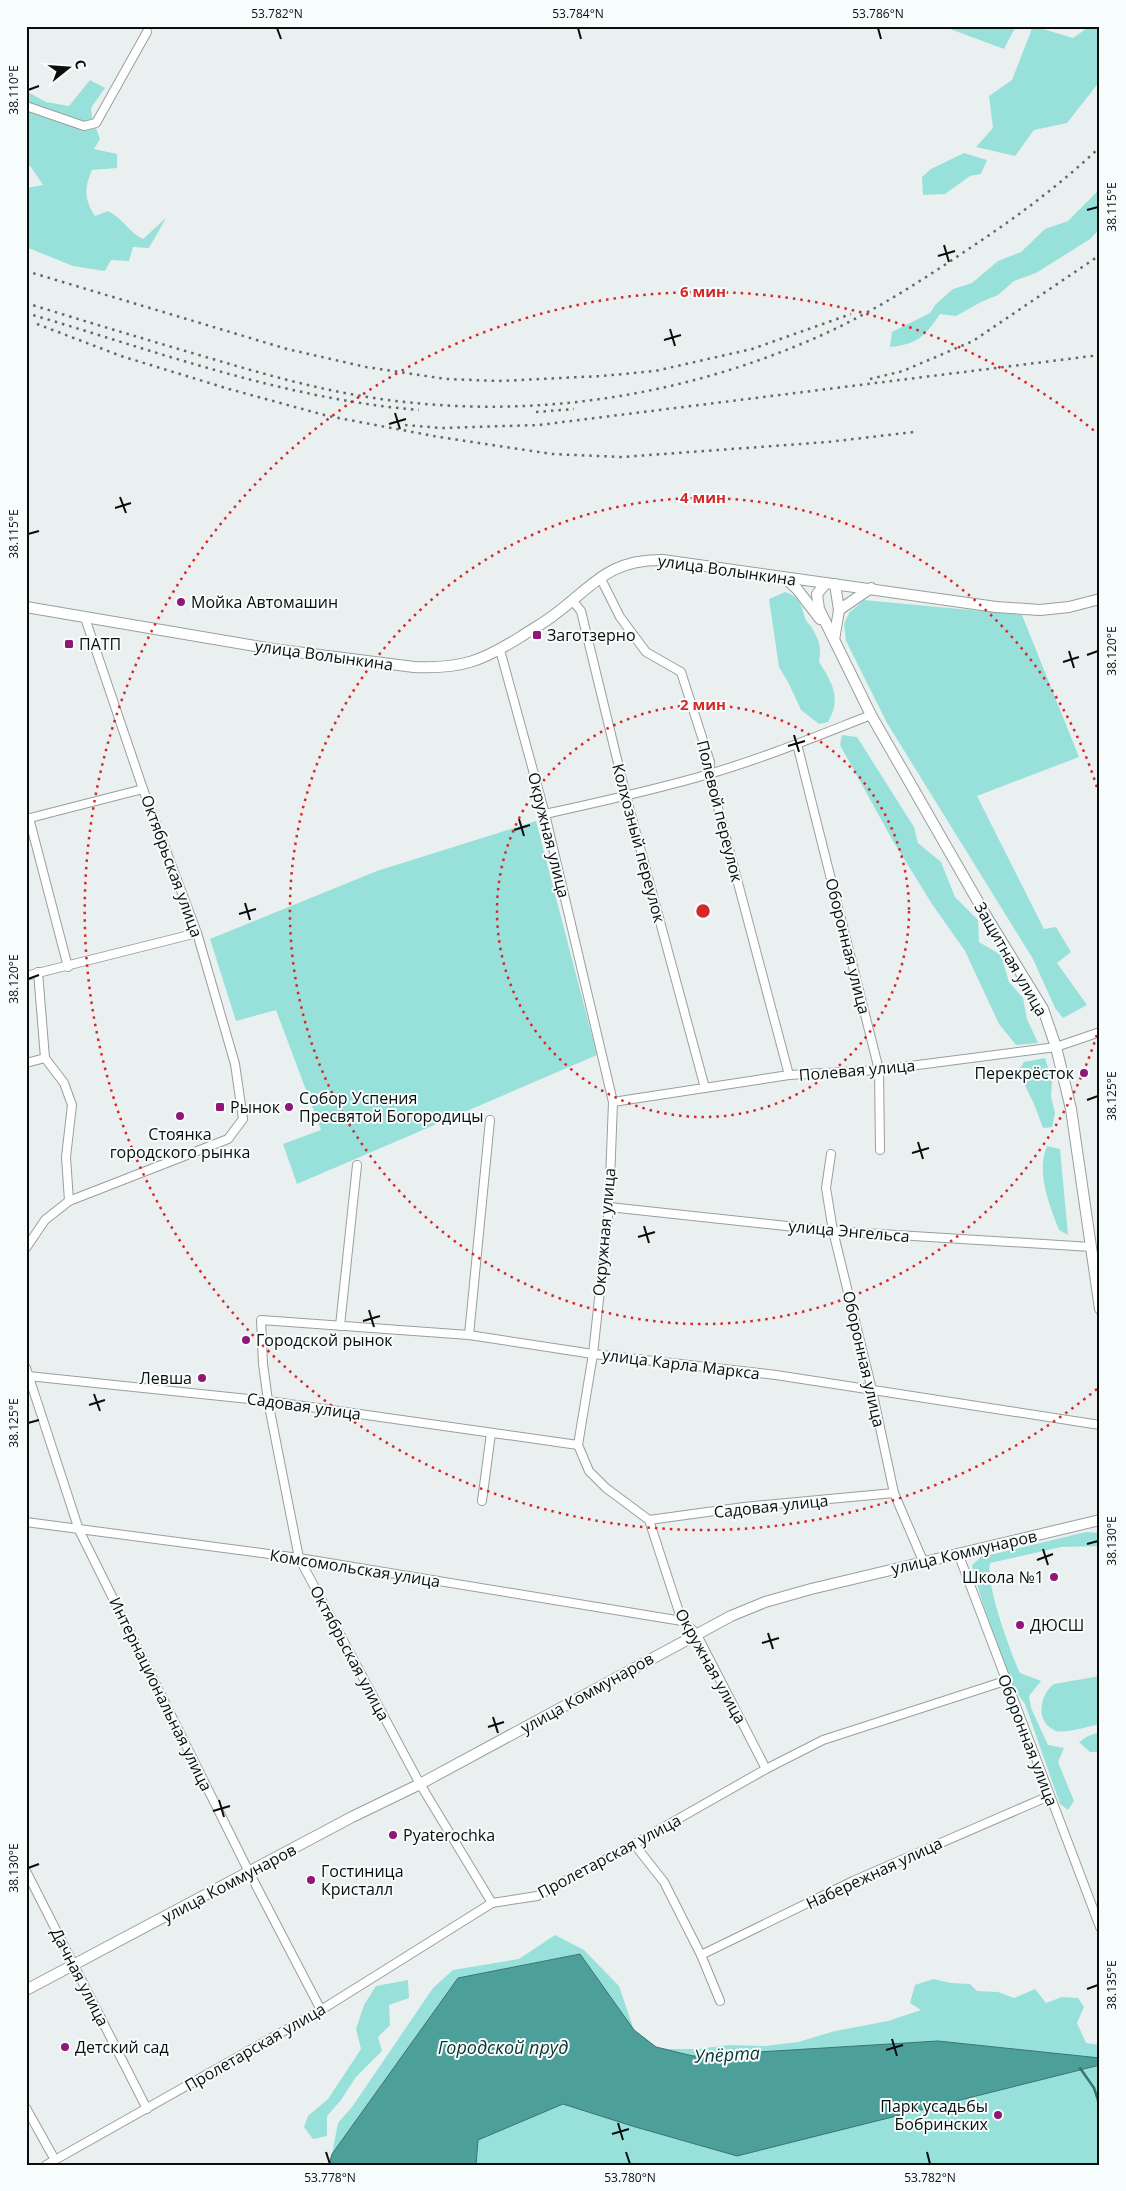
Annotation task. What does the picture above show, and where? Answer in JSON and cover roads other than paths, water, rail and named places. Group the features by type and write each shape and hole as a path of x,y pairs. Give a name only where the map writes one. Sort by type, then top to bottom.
{"street":[{"path":"26,106 84,126 96,123 147,32"},
{"name":"улица Волынкина","path":"26,607 273,649 414,667 437,668 459,666 480,660 500,650 553,616 600,577 616,567 644,560 663,560 830,584 1040,610 1069,607 1100,599"},
{"name":"Полевой переулок","path":"600,577 620,617 646,652 681,672 710,762 709,774 789,1075"},
{"path":"785,578 797,589 834,640"},
{"path":"830,584 839,610 834,640 818,609 817,594 830,584"},
{"path":"839,610 871,588"},
{"name":"Колхозный переулок","path":"572,600 581,611 626,796 705,1088"},
{"name":"Октябрьская улица","path":"69,1201 228,1139 243,1119 235,1064 197,933 143,789 85,618"},
{"name":"Защитная улица","path":"834,640 871,715 1042,1009 1056,1047 1071,1109 1100,1309"},
{"name":"Окружная улица","path":"500,650 545,814 613,1102 609,1207 593,1354 578,1445"},
{"path":"545,814 626,796 709,774 797,744 871,715"},
{"name":"Оборонная улица","path":"797,744 879,1070 880,1150"},
{"path":"68,967 28,818 143,789"},
{"path":"26,976 68,967 197,933"},
{"path":"26,1248 45,1220 69,1201 66,1157 72,1105 64,1084 45,1058 38,972"},
{"name":"Полевая улица","path":"613,1102 789,1075 879,1070 1056,1047 1100,1032"},
{"path":"26,1063 45,1058"},
{"path":"469,1335 490,1120"},
{"name":"Оборонная улица","path":"831,1154 826,1188 833,1231 872,1390 894,1493 923,1560"},
{"path":"340,1326 357,1165"},
{"name":"улица Энгельса","path":"609,1207 833,1231 1091,1247"},
{"name":"Октябрьская улица","path":"261,1320 263,1364 268,1401 299,1558 420,1784 492,1903"},
{"name":"улица Карла Маркса","path":"261,1320 469,1335 593,1354 776,1375 1100,1425"},
{"name":"Садовая улица","path":"27,1372 268,1401 578,1445"},
{"name":"Интернациональная улица","path":"27,1372 80,1530 249,1872 321,2010"},
{"path":"482,1501 491,1433"},
{"path":"578,1445 589,1470 606,1488 649,1520"},
{"name":"Садовая улица","path":"649,1520 744,1507 894,1493"},
{"name":"Окружная улица","path":"649,1520 682,1621 696,1633 766,1769"},
{"name":"улица Коммунаров","path":"26,1990 352,1817 420,1784 696,1633 765,1602 923,1560 1100,1520"},
{"name":"Комсомольская улица","path":"26,1522 299,1558 682,1621"},
{"name":"Оборонная улица","path":"958,1553 1100,1927"},
{"name":"Пролетарская улица","path":"46,2165 321,2010 492,1903 537,1896 822,1740 1005,1681"},
{"name":"Набережная улица","path":"701,1955 854,1881 1049,1796"},
{"path":"634,1844 664,1882 701,1955 720,2001"},
{"name":"Дачная улица","path":"26,1872 148,2109"},
{"path":"26,2108 54,2160"}],"water":[{"name":"Городской пруд","path":"580,1954 634,2030 656,2047 693,2056 938,2041 1100,2058 1100,2065 737,2156 563,2104 478,2140 476,2165 329,2165 332,2154 458,1978"}],"waterway":[{"path":"1080,2068 1094,2088 1098,2100 1100,2127"}],"railway":[{"path":"26,303 264,374 330,390 374,398 488,407 545,405 602,399 658,389 714,375 769,357 841,326 950,262 1036,202 1100,147"},
{"path":"870,379 903,371 973,341 1100,255"},
{"path":"26,271 287,349 366,367 446,379 499,381 602,376 655,371 752,349 851,314"},
{"path":"26,313 221,372 319,396 419,410"},
{"path":"37,324 121,356 229,389 328,416 439,437 552,454 622,457 828,442 914,432"},
{"path":"405,425 441,428 539,425 1100,355"},
{"path":"536,412 574,409"}],"place":[{"name":"Мойка Автомашин","path":"181,602"},
{"name":"Заготзерно","path":"537,635"},
{"name":"ПАТП","path":"69,644"},
{"name":"Перекрёсток","path":"1084,1073"},
{"name":"Рынок","path":"220,1107"},
{"name":"Собор Успения Пресвятой Богородицы","path":"289,1107"},
{"name":"Cтоянка городского рынка","path":"180,1116"},
{"name":"Городской рынок","path":"246,1340"},
{"name":"Левша","path":"202,1378"},
{"name":"Школа №1","path":"1054,1577"},
{"name":"ДЮСШ","path":"1020,1625"},
{"name":"Pyaterochka","path":"393,1835"},
{"name":"Гостиница Кристалл","path":"311,1880"},
{"name":"Детский сад","path":"65,2047"},
{"name":"Парк усадьбы Бобринских","path":"998,2115"}],"water label":[{"name":"Упёрта","path":"727,2054"}]}
